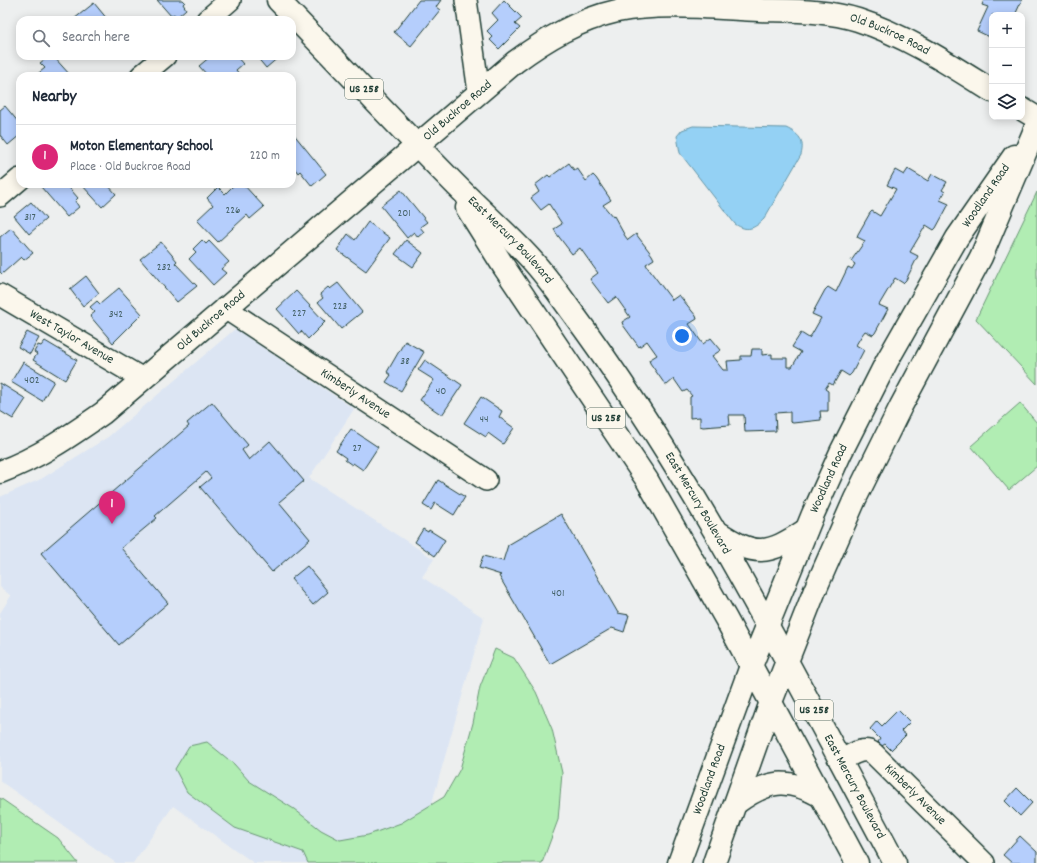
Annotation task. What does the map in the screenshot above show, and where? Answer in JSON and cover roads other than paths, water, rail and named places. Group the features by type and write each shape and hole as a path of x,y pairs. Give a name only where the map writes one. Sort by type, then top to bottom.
{"main road":[{"name":"East Mercury Boulevard","path":"278,0 293,16"},
{"name":"Old Buckroe Road","path":"0,472 18,466 57,445 103,413 479,92 537,45 574,25 618,11 670,7 810,12 844,16 872,25 912,42 989,88"},
{"name":"East Mercury Boulevard","path":"296,19 449,178 531,258 568,306 626,387 714,530 768,624 895,863"},
{"path":"1025,111 1037,118"},
{"name":"Woodland Road","path":"679,863 751,666 806,530 841,452 887,361 953,245 1037,124"},
{"name":"Woodland Road","path":"714,863 771,702 815,590 855,499 901,406 981,257 1037,124"},
{"name":"East Mercury Boulevard","path":"449,178 504,267 647,480 771,702 857,863"},
{"path":"714,530 740,546 760,551 781,545 806,530"},
{"path":"736,802 754,790 770,784 795,784 821,796"}],"street":[{"path":"212,16 230,0"},
{"path":"466,0 479,92"},
{"path":"146,72 159,60"},
{"path":"0,196 16,182"},
{"name":"West Taylor Avenue","path":"0,295 143,379"},
{"name":"Kimberly Avenue","path":"225,308 486,480"},
{"name":"Kimberly Avenue","path":"840,761 861,750 873,753 984,863"}],"water":[{"path":"693,126 786,128 798,135 800,138 802,145 801,155 764,219 754,227 747,229 735,224 680,153 677,136 682,130"}],"place":[{"name":"Moton Elementary School","path":"112,524"}]}
